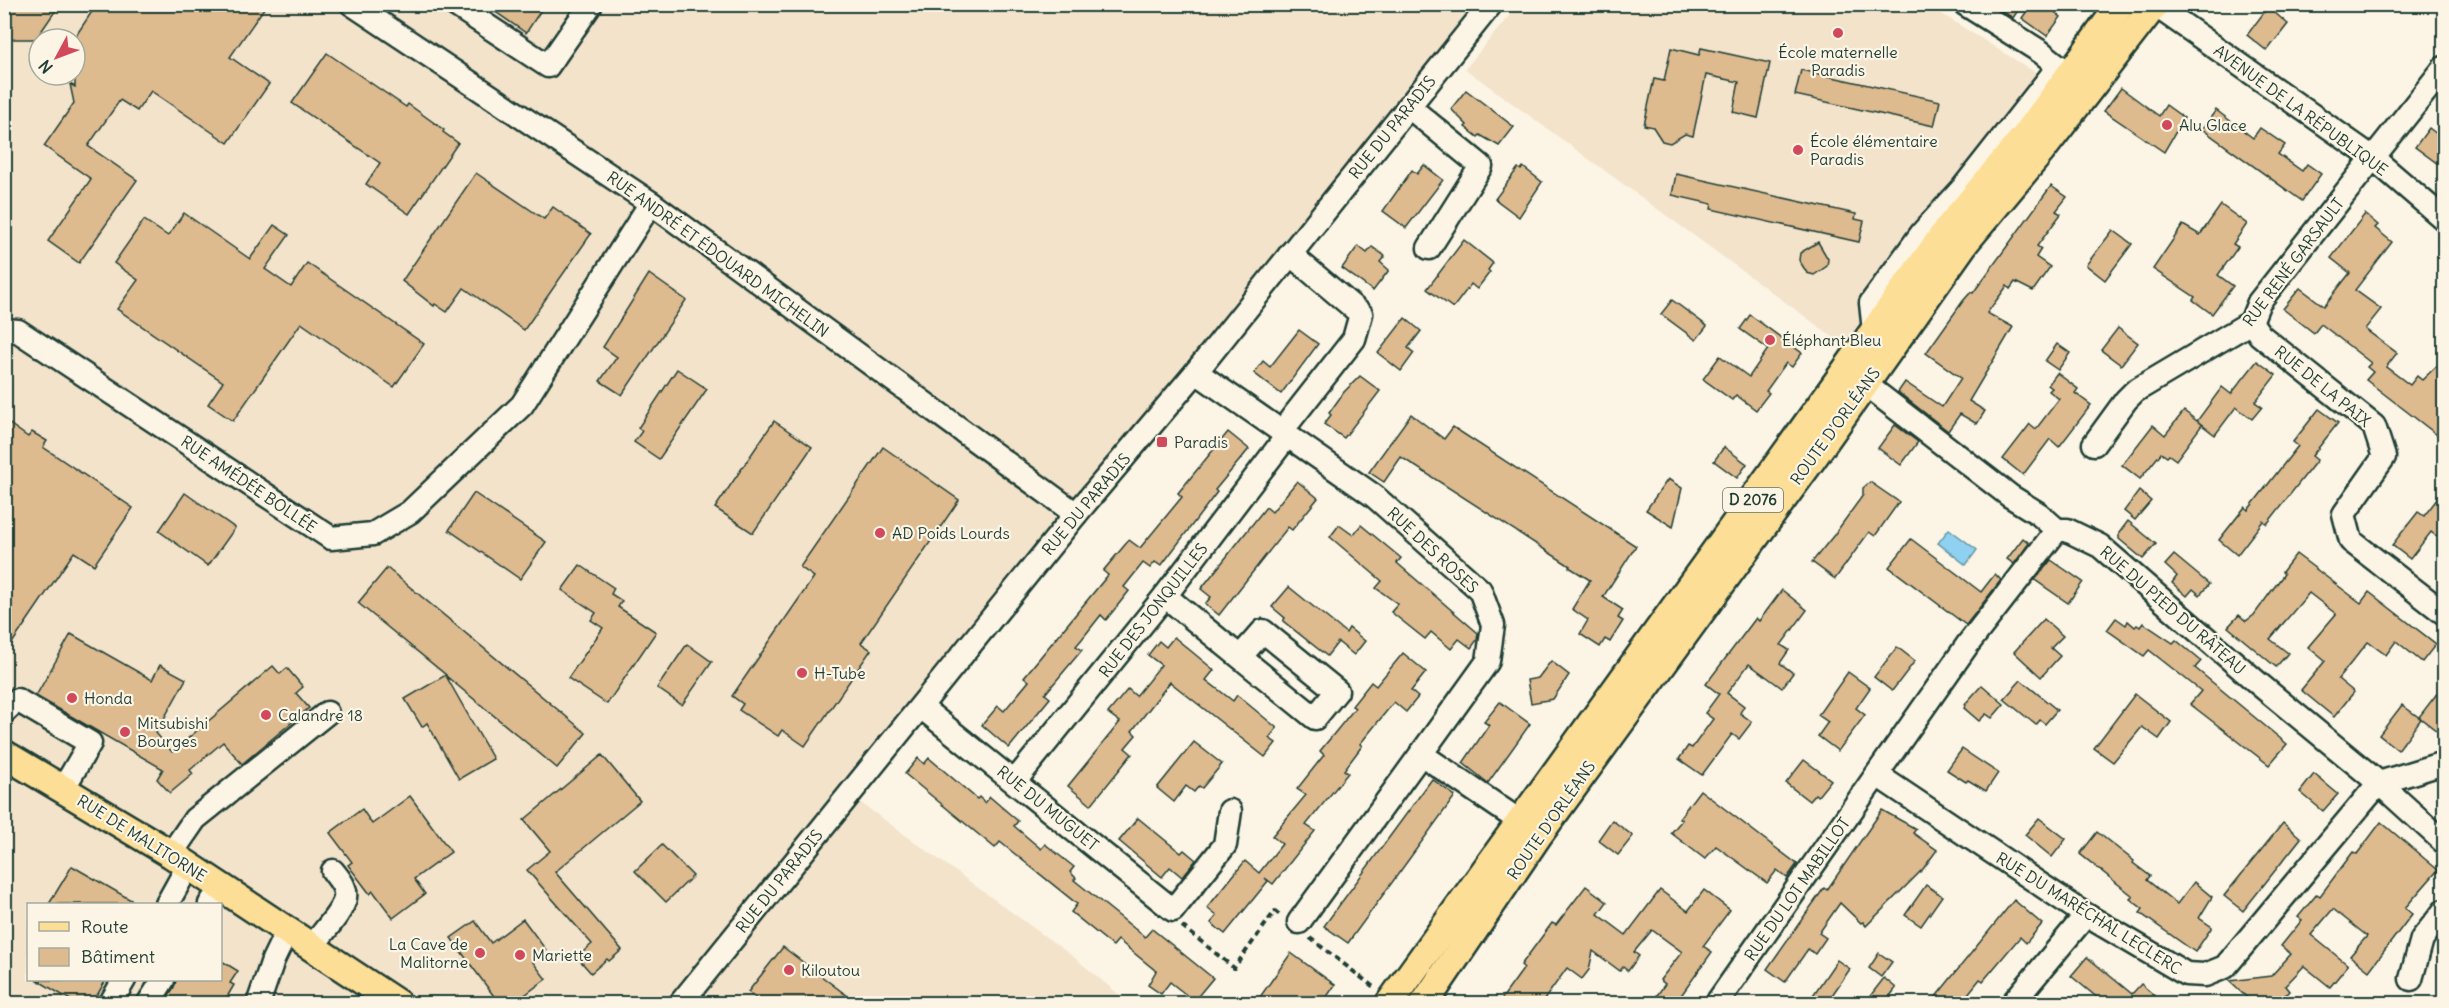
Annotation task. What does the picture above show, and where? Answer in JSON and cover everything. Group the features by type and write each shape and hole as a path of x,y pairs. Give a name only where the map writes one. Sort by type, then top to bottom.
{"main road":[{"name":"ROUTE D'ORLÉANS","path":"1399,1002 1447,923 1949,227 2026,135 2065,70 2121,4"},
{"name":"ROUTE D'ORLÉANS","path":"1424,1004 1539,834 1966,241 2042,150 2154,5"},
{"name":"RUE DE MALITORNE","path":"4,754 179,860 216,896 287,931 398,1004"}],"street":[{"name":"RUE ANDRÉ ET ÉDOUARD MICHELIN","path":"352,4 651,203 1076,514"},
{"path":"454,4 548,66 591,4"},
{"name":"RUE DU PARADIS","path":"685,1002 1076,514 1196,372 1491,4"},
{"path":"1965,4 2041,52 2065,70"},
{"name":"AVENUE DE LA RÉPUBLIQUE","path":"2154,5 2373,158 2445,219"},
{"name":"RUE RENÉ GARSAULT","path":"2094,444 2135,391 2251,322 2259,302 2445,68"},
{"path":"1408,106 1481,166 1429,248"},
{"name":"RUE AMÉDÉE BOLLÉE","path":"4,330 18,331 331,538 373,534 410,512 522,405 651,203"},
{"name":"RUE DES JONQUILLES","path":"1015,781 1165,596 1354,339 1361,314 1290,254"},
{"name":"RUE DE LA PAIX","path":"2251,322 2259,335 2374,426 2384,457 2344,514 2351,541 2445,613"},
{"name":"RUE DES ROSES","path":"1196,372 1374,495 1480,590 1493,625 1488,661 1295,924"},
{"path":"1865,384 2010,496 2039,514 2057,530 1968,644 1877,775"},
{"name":"RUE DU PIED DU RÂTEAU","path":"2057,530 2067,530 2100,546 2259,684 2379,783 2445,842"},
{"path":"1165,596 1240,657"},
{"path":"4,712 17,700 90,743 63,789"},
{"name":"RUE DU MUGUET","path":"921,707 1173,910"},
{"path":"167,903 179,860 195,819 327,713"},
{"path":"1421,754 1521,822"},
{"path":"2379,783 2445,764"},
{"name":"RUE DU MARÉCHAL LECLERC","path":"1877,775 2086,915 2186,974 2205,975 2225,967 2379,783"},
{"name":"RUE DU LOT MABILLOT","path":"1716,1004 1877,775"},
{"path":"1173,910 1225,845 1230,811"},
{"path":"312,947 340,909 345,897 343,885 333,871"},
{"path":"2411,979 2422,939 2445,912"},
{"path":"2012,1004 2086,915"},
{"path":"258,1004 273,960 287,931"},
{"path":"110,1004 123,981"},
{"path":"148,1004 162,981"}],"path":[{"path":"1173,910 1177,922 1234,968 1275,911 1399,1002"}],"shaded area":[{"path":"1926,4 2041,76 1844,345 1465,69 1518,5"},
{"path":"5,5 1491,5 850,795 1075,958 1129,1003 5,1004"}],"water":[{"path":"1949,529 1977,550 1966,565 1938,543"}],"building":[{"path":"4,4 60,4 44,27 27,27 27,39 4,39"},
{"path":"97,4 267,4 230,57 269,84 228,143 151,91 137,111 120,100 88,146 137,180 79,263 48,241 91,179 44,146 74,103 71,87 87,87 87,27 82,27"},
{"path":"484,4 545,4 526,33"},
{"path":"1991,4 2022,4 2013,18"},
{"path":"2032,4 2045,4 2061,17 2047,36 2022,18"},
{"path":"2268,7 2288,24 2267,51 2247,35"},
{"path":"1671,48 1699,55 1701,48 1770,63 1758,118 1733,112 1739,82 1706,75 1693,136 1685,134 1670,143 1662,141 1653,127 1644,125 1654,79 1664,81"},
{"path":"327,53 406,107 408,104 458,143 409,214 366,184 380,163 292,103"},
{"path":"1801,70 1940,101 1934,126 1795,95"},
{"path":"2121,88 2159,116 2166,105 2184,118 2164,152 2104,111"},
{"path":"1466,90 1514,127 1499,146 1480,135 1478,137 1465,127 1467,125 1451,109"},
{"path":"2216,110 2253,138 2260,128 2285,145 2278,154 2302,171 2307,164 2321,174 2302,201 2202,129"},
{"path":"2429,128 2445,140 2445,169 2415,147"},
{"path":"1424,165 1443,180 1406,228 1383,211 1412,170 1417,174"},
{"path":"1523,167 1542,182 1519,217 1495,199 1518,168 1521,170"},
{"path":"476,173 544,219 553,207 591,234 524,330 464,288 447,312 435,304 434,306 402,281"},
{"path":"1676,174 1856,214 1855,219 1864,221 1859,242 1711,209 1712,204 1672,195"},
{"path":"2051,186 2067,197 2056,211 2061,214 2037,246 2041,249 2036,257 2050,267 2033,291 2015,282 2010,289 2007,286 1987,313 2013,327 1969,401 1985,411 1977,424 1960,414 1948,431 1898,392 1905,382 1942,407 1961,378 1926,353"},
{"path":"2221,205 2247,224 2233,244 2238,247 2218,275 2233,286 2212,314 2193,300 2195,297 2153,269 2183,225 2200,235"},
{"path":"184,213 250,259 274,225 289,235 265,269 291,287 307,263 424,344 394,387 301,323 233,421 208,404 223,382 117,309 138,280 114,263 144,220 168,236"},
{"path":"2365,214 2378,225 2375,228 2392,242 2355,290 2381,309 2365,329 2397,353 2386,367 2410,385 2417,376 2422,380 2445,358 2445,441 2366,380 2373,372 2367,367 2371,363 2321,324 2314,333 2283,309 2300,288 2324,306 2350,273 2331,258"},
{"path":"2113,230 2132,244 2105,280 2086,265"},
{"path":"1464,240 1493,263 1488,270 1490,272 1477,289 1471,284 1453,308 1427,289"},
{"path":"1818,242 1828,259 1827,266 1814,275 1807,273 1799,260 1800,253"},
{"path":"1358,246 1367,253 1372,247 1385,256 1380,262 1389,270 1373,291 1342,268"},
{"path":"649,274 686,300 622,395 600,381 617,357 603,347"},
{"path":"1672,300 1707,326 1696,340 1661,314"},
{"path":"1750,315 1802,353 1792,367 1786,363 1766,391 1769,393 1756,410 1736,395 1732,400 1703,379 1720,356 1749,377 1768,349 1740,329"},
{"path":"1405,318 1421,331 1408,348 1414,353 1401,371 1378,353"},
{"path":"2118,328 2138,343 2121,365 2101,350"},
{"path":"1299,330 1318,344 1281,394 1254,373 1263,361 1270,367"},
{"path":"2057,344 2070,353 2058,370 2045,361"},
{"path":"2257,361 2276,375 2255,402 2262,407 2252,419 2236,407 2215,435 2197,421 2222,387 2231,394"},
{"path":"677,369 707,389 659,459 634,442 642,431 638,428"},
{"path":"2057,373 2078,389 2075,393 2091,405 2059,447 2050,439 2023,475 2003,459 2030,424 2036,429 2059,399 2049,391 2052,388 2048,385"},
{"path":"1360,376 1380,391 1344,438 1324,424 1344,392"},
{"path":"2319,409 2338,423 2312,456 2317,460 2267,524 2263,521 2237,555 2219,540 2245,507 2248,510 2298,446 2293,442"},
{"path":"2184,411 2202,425 2176,460 2161,453 2140,479 2122,465 2153,425 2165,435"},
{"path":"1411,414 1444,439 1453,427 1636,546 1603,597 1623,610 1618,618 1623,621 1610,642 1605,639 1600,647 1580,634 1588,620 1572,609 1590,580 1401,457 1384,482 1369,472"},
{"path":"4,420 28,437 32,432 47,441 43,447 133,508 94,565 74,552 4,655"},
{"path":"774,421 812,447 753,533 715,508"},
{"path":"1895,425 1918,442 1901,465 1878,448"},
{"path":"1228,432 1249,449 1215,490 1217,492 1161,566 1155,562 1150,568 1143,563 1124,587 1129,591 1106,620 1101,615 1076,646 1082,650 1045,694 1050,698 1009,748 982,725 998,706 1004,711 1029,681 1024,677 1108,575 1103,571 1129,540 1140,548 1182,497 1178,493"},
{"path":"883,447 959,500 861,643 871,650 805,746 782,730 778,736 739,710 743,704 732,696 814,577 800,567"},
{"path":"1724,447 1747,464 1737,478 1714,461"},
{"path":"1668,479 1682,488 1673,527 1646,510"},
{"path":"1297,481 1318,498 1292,530 1288,527 1219,615 1205,604 1211,597 1201,589 1266,507 1272,512"},
{"path":"1870,482 1899,502 1875,536 1869,532 1835,579 1812,562 1863,495 1863,488"},
{"path":"2445,489 2445,525 2436,536 2431,532 2410,559 2392,545 2418,512 2424,516"},
{"path":"2139,491 2151,501 2135,520 2124,511"},
{"path":"185,493 235,528 208,566 159,531"},
{"path":"474,493 546,542 520,579 449,530"},
{"path":"2128,521 2156,544 2143,559 2119,539 2119,533"},
{"path":"1339,525 1353,535 1361,525 1401,558 1397,563 1478,633 1477,640 1471,648 1459,639 1451,649 1431,632 1425,639 1391,612 1398,604 1376,588 1382,581 1330,537"},
{"path":"2023,538 2029,543 2014,564 2007,559"},
{"path":"1911,539 1981,592 1995,574 2001,580 1966,625 1889,567"},
{"path":"2296,554 2361,603 2369,592 2436,644 2422,662 2396,641 2386,655 2368,642 2338,679 2354,692 2334,717 2301,690 2325,661 2308,647 2336,614 2309,593 2270,639 2288,653 2276,667 2228,627 2239,615 2246,621 2254,615"},
{"path":"2174,555 2209,584 2200,595 2193,589 2187,596 2172,583 2177,576 2165,565"},
{"path":"2051,560 2083,582 2068,603 2035,580"},
{"path":"580,565 614,588 611,594 622,601 618,607 656,632 607,704 568,678 603,628 591,620 596,613 562,590"},
{"path":"387,568 586,733 557,768 446,676 493,759 459,779 427,723 422,727 405,699 446,675 358,603"},
{"path":"1289,587 1346,633 1349,628 1365,641 1354,655 1338,642 1327,656 1283,621 1285,618 1272,607"},
{"path":"1782,590 1807,610 1781,645 1789,650 1780,663 1793,673 1782,688 1749,664 1727,693 1744,706 1740,713 1752,722 1739,739 1732,734 1702,775 1679,759 1688,746 1692,748 1713,719 1705,713 1719,694 1706,684 1756,618 1759,621"},
{"path":"2116,618 2126,625 2128,621 2135,627 2137,625 2140,627 2143,623 2173,643 2176,640 2201,661 2195,668 2287,744 2269,765 2190,704 2201,691 2149,650 2144,656 2107,630"},
{"path":"2044,619 2063,636 2051,648 2060,656 2041,677 2014,652"},
{"path":"71,634 152,680 160,665 186,679 156,733 172,752 273,666 280,674 287,668 303,687 296,693 309,708 242,764 223,742 190,770 193,774 170,793 157,779 163,769 36,696"},
{"path":"1174,637 1214,670 1206,680 1233,701 1237,695 1277,728 1269,738 1276,743 1265,757 1170,682 1132,731 1136,735 1125,748 1132,754 1091,805 1068,786 1120,722 1108,713 1128,689 1136,696 1161,665 1148,655 1159,641 1166,647"},
{"path":"687,644 712,662 682,705 657,688"},
{"path":"1897,647 1915,661 1892,691 1874,677"},
{"path":"1403,653 1426,672 1411,691 1418,697 1406,712 1394,702 1360,744 1362,746 1344,770 1348,773 1306,825 1315,831 1273,884 1265,878 1268,881 1225,934 1211,923 1217,916 1207,908 1245,861 1259,873 1282,844 1272,836 1306,795 1297,789 1324,755 1320,751 1355,708 1352,706 1371,682 1376,686"},
{"path":"1551,661 1569,675 1553,699 1531,703 1527,680 1538,678"},
{"path":"1848,672 1870,688 1856,708 1865,715 1838,751 1818,736 1828,722 1818,715"},
{"path":"2021,680 2057,710 2045,724 2040,720 2036,725 2004,699"},
{"path":"2445,683 2445,722 2437,731 2419,717"},
{"path":"1982,685 2004,704 1992,718 1986,714 1979,721 1964,708"},
{"path":"2135,694 2171,722 2159,739 2142,727 2113,762 2094,748"},
{"path":"1500,702 1530,724 1488,783 1463,763 1489,725 1484,722"},
{"path":"2402,705 2421,719 2398,750 2379,735"},
{"path":"1194,742 1222,764 1202,788 1199,786 1194,792 1186,786 1174,802 1157,788"},
{"path":"1962,749 1998,773 1986,791 1947,770"},
{"path":"602,755 640,801 555,872 622,950 591,973 577,957 592,944 527,870 550,851 524,820"},
{"path":"918,758 924,764 929,758 977,799 979,797 985,803 990,797 1018,821 1014,826 1041,849 1045,844 1074,867 1070,872 1076,878 1074,880 1145,937 1152,929 1213,978 1194,1001 1170,982 1161,994 1148,985 1156,971 1118,940 1113,946 1071,912 1077,904 1000,842 995,848 905,774"},
{"path":"1804,760 1831,780 1818,796 1815,794 1809,801 1786,783"},
{"path":"2314,774 2338,794 2323,811 2300,792"},
{"path":"1432,779 1455,796 1348,943 1324,926"},
{"path":"1700,790 1797,864 1787,878 1777,870 1767,883 1716,846 1705,859 1671,833 1682,820 1679,818"},
{"path":"410,796 451,852 414,879 425,894 393,918 373,891 370,894 348,865 352,862 330,833 362,809 372,824"},
{"path":"1882,810 1916,829 1913,833 1937,850 1923,869 1866,926 1840,903 1819,933 1826,938 1815,954 1808,949 1785,982 1767,969 1824,888 1827,890"},
{"path":"1138,818 1181,853 1184,850 1196,860 1182,877 1170,867 1162,877 1119,841"},
{"path":"2039,818 2066,839 2052,857 2025,835"},
{"path":"1612,820 1633,836 1618,855 1598,840"},
{"path":"2381,822 2438,870 2405,908 2412,914 2369,971 2350,956 2367,936 2333,909 2311,935 2348,965 2330,987 2304,966 2285,986 2289,991 2277,1004 2254,1004 2229,981 2271,976 2291,954 2281,946 2302,920 2298,917 2317,894 2320,896 2353,852 2357,854"},
{"path":"2283,823 2301,838 2243,911 2224,896"},
{"path":"2097,832 2134,861 2133,863 2150,876 2147,880 2177,904 2194,882 2212,897 2199,918 2212,927 2195,952 2140,913 2143,909 2130,899 2133,896 2080,854"},
{"path":"662,845 693,876 666,902 635,871"},
{"path":"72,866 136,903 50,903"},
{"path":"1926,885 1942,896 1921,926 1905,915"},
{"path":"1586,886 1607,902 1598,914 1626,935 1660,890 1688,911 1704,890 1730,910 1703,946 1712,952 1675,1004 1651,1004 1665,984 1660,980 1682,952 1652,930 1634,952 1639,956 1628,971 1623,967 1620,971 1593,951 1589,970 1582,979 1567,968 1541,1004 1498,1004 1524,968 1521,965 1552,923 1556,925"},
{"path":"2014,900 2042,924 2026,943 2020,937 1960,1004 1930,1004"},
{"name":"Mariette","path":"523,919 546,950 532,961 546,979 518,1000 496,999 451,938 475,921 491,943"},
{"name":"Kiloutou","path":"783,947 858,1004 763,1004 748,992"},
{"path":"1291,953 1335,985 1322,1004 1255,1004"},
{"path":"1879,953 1892,962 1881,977 1869,968"},
{"path":"2087,957 2132,994 2141,984 2164,1004 2105,1004 2071,976"},
{"path":"1837,960 1850,969 1826,1004 1807,1004"},
{"path":"222,961 238,971 230,983 234,985 223,1004 164,1004 176,981 222,981"},
{"path":"1884,978 1896,988 1884,1004 1864,1004"},
{"path":"39,981 105,981 92,1004 77,1004"}],"place":[{"name":"École maternelle Paradis","path":"1838,33"},
{"name":"Alu Glace","path":"2167,125"},
{"name":"École élémentaire Paradis","path":"1798,150"},
{"name":"Éléphant Bleu","path":"1770,340"},
{"name":"Paradis","path":"1162,442"},
{"name":"AD Poids Lourds","path":"880,533"},
{"name":"H-Tube","path":"802,673"},
{"name":"Honda","path":"72,698"},
{"name":"Calandre 18","path":"266,715"},
{"name":"Mitsubishi Bourges","path":"125,732"},
{"name":"La Cave de Malitorne","path":"480,953"},
{"name":"Mariette","path":"520,955"},
{"name":"Kiloutou","path":"789,970"}]}
